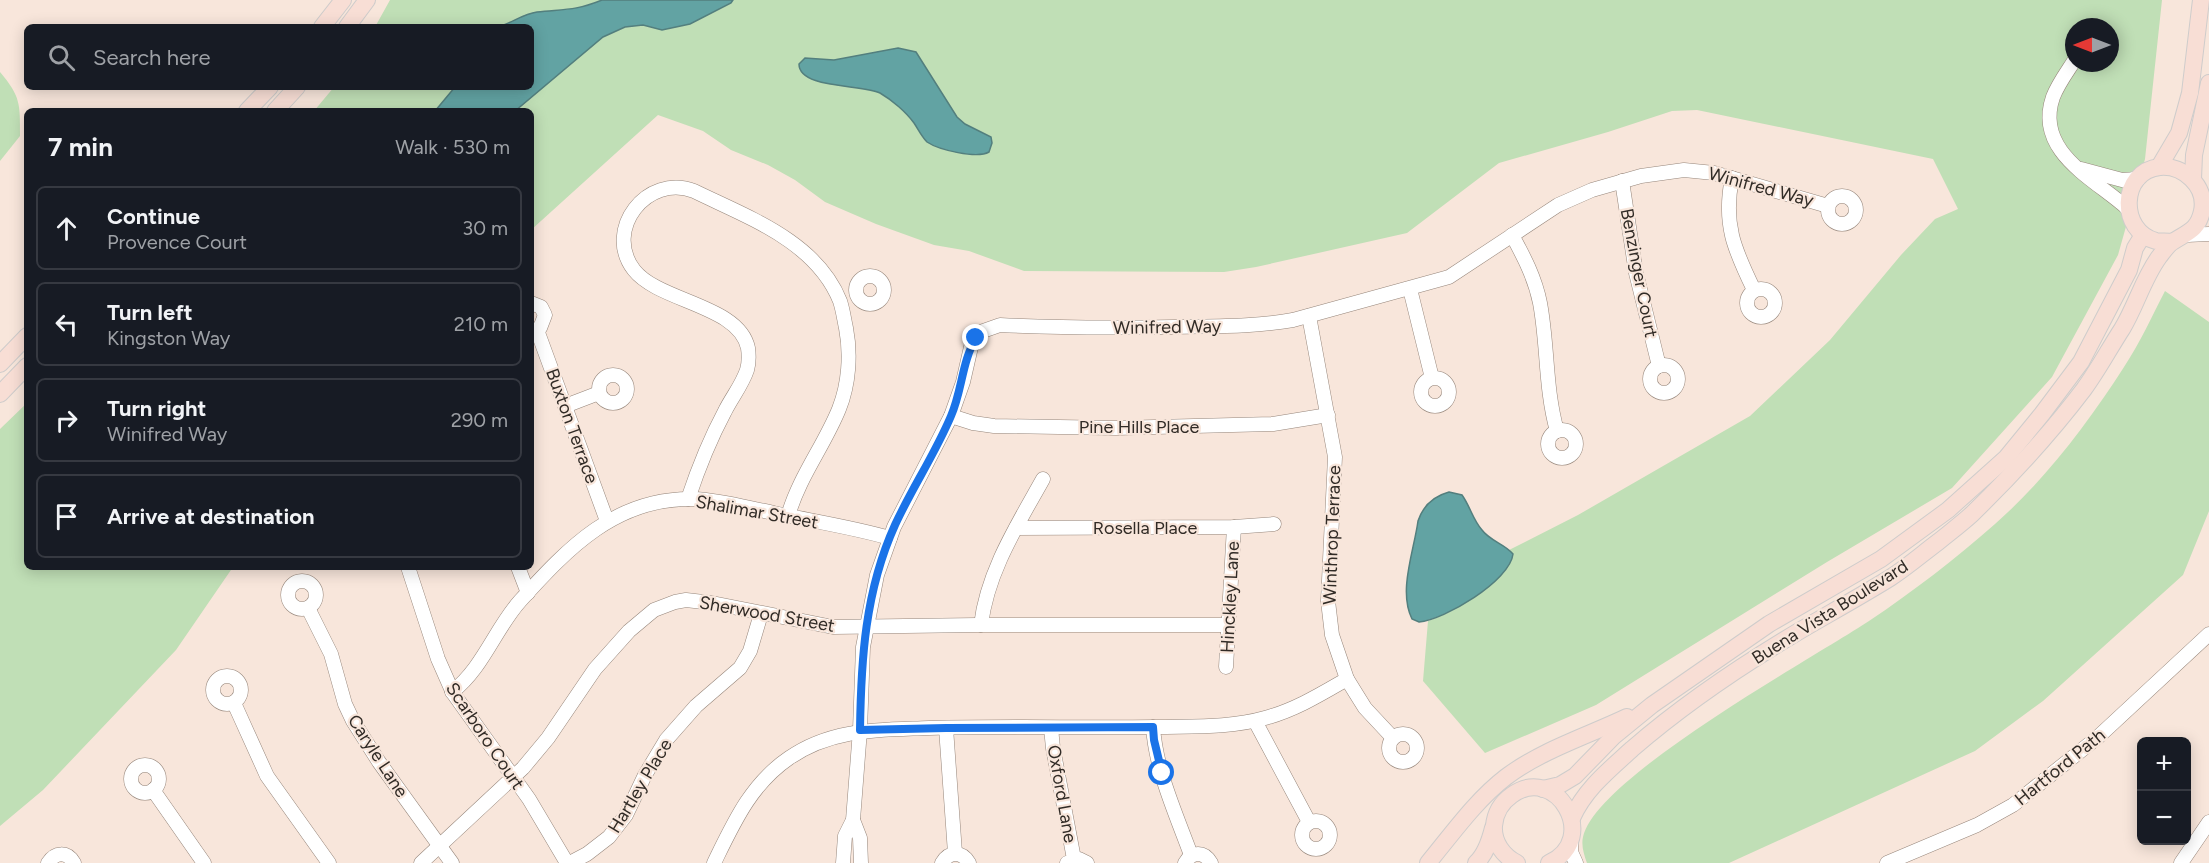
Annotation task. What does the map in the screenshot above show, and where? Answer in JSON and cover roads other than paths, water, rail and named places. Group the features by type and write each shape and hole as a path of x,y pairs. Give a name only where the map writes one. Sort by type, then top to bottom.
{"main road":[{"path":"324,24 343,0"},
{"path":"349,24 367,0"},
{"path":"2159,167 2179,133 2190,93 2201,0"},
{"path":"2193,179 2194,155 2209,83"},
{"path":"250,108 267,90"},
{"path":"278,108 294,90"},
{"path":"2159,167 2178,169 2193,179 2201,193 2206,211 2198,224 2180,238 2157,241 2143,235 2132,223 2127,208 2129,192 2138,178 2147,171 2159,167"},
{"name":"Buena Vista Boulevard","path":"1494,824 1498,811 1516,791 1530,788 1544,789 1560,785 1575,776 1614,736 1652,705 1769,624 1881,559 1948,510 2006,458 2081,362 2129,270 2135,248 2143,235"},
{"name":"Buena Vista Boulevard","path":"1572,818 1580,800 1599,778 1667,718 1797,633 1892,576 1969,517 2031,455 2085,387 2131,315 2151,269 2180,238"},
{"path":"0,364 24,339"},
{"path":"0,394 24,369"},
{"path":"1428,863 1473,809 1505,778 1544,754 1652,705"},
{"path":"1544,789 1561,800 1572,818 1571,839 1565,851 1549,863"},
{"path":"1476,863 1491,840 1494,824"},
{"path":"1494,824 1498,845 1504,854 1517,863"}],"street":[{"path":"2068,72 2053,97 2050,113 2053,137 2075,167 2127,208"},
{"path":"2075,167 2122,180 2138,178"},
{"name":"Winifred Way","path":"853,820 860,730 861,674 866,627 875,583 890,538 905,505 934,453 951,416 963,382 971,347 983,331 991,327 1272,324 1309,316 1449,277 1558,205 1592,190 1622,181 1684,170 1714,173 1828,206"},
{"path":"1732,178 1728,207 1730,233 1754,290"},
{"name":"Benzinger Court","path":"1622,181 1636,273 1659,366"},
{"path":"688,499 705,452 746,373 748,346 733,324 642,278 628,260 624,241 627,221 633,211 649,195 668,187 694,191 783,236 822,272 840,301 849,350 845,390 835,420 806,471 788,516"},
{"path":"2180,238 2209,234"},
{"path":"1512,235 1528,266 1540,303 1548,392 1557,431"},
{"path":"1410,289 1432,378"},
{"path":"840,301 856,295"},
{"name":"Buxton Terrace","path":"534,304 541,307 545,315 543,324 534,331 565,406 607,521"},
{"name":"Winthrop Terrace","path":"1309,316 1335,457 1329,619 1347,679 1365,708 1393,738"},
{"path":"565,406 599,393"},
{"name":"Pine Hills Place","path":"951,416 967,422 994,426 1116,428 1273,424 1328,415"},
{"path":"981,625 988,589 1016,528 1043,479"},
{"name":"Shalimar Street","path":"452,692 468,678 516,605 572,548 607,521 644,505 688,499 712,501 890,538"},
{"name":"Rosella Place","path":"1016,528 1274,525"},
{"name":"Hinckley Lane","path":"1226,667 1234,527"},
{"name":"Scarboro Court","path":"409,570 438,659 452,692 513,777 569,863"},
{"path":"519,570 528,593"},
{"name":"Sherwood Street","path":"421,863 513,777 548,738 580,689 629,631 654,610 675,602 686,600 712,603 823,626 1227,625"},
{"name":"Caryle Lane","path":"308,608 331,654 345,704 353,721 378,762 452,863"},
{"name":"Hartley Place","path":"569,863 588,854 609,837 626,815 645,775 666,740 696,706 740,668 750,651 761,614"},
{"name":"Hartford Path","path":"1887,863 1977,825 2013,805 2098,737 2209,634"},
{"path":"714,863 739,811 756,788 789,758 833,736 860,730 1230,725 1266,718 1307,702 1347,679"},
{"path":"234,703 267,776 329,863"},
{"path":"1255,720 1309,822"},
{"path":"1153,727 1162,773 1188,859 1204,855 1211,863"},
{"path":"946,728 955,853"},
{"name":"Oxford Lane","path":"1051,728 1076,862"},
{"path":"153,790 204,863"},
{"path":"843,863 845,836 853,820"},
{"path":"853,820 860,838 861,863"},
{"path":"2181,863 2209,822"},
{"path":"1571,839 1570,852 1576,863"},
{"path":"942,863 947,856 955,853 965,856 969,863"},
{"path":"48,863 52,857 60,854 68,856 74,863"}],"water":[{"path":"602,0 733,0 690,24 662,30 643,25 625,27 603,37 519,108 438,108 452,90 534,90 534,24 507,24 532,13 593,4"},
{"path":"898,48 916,52 957,117 965,124 991,137 989,152 976,155 967,154 933,145 925,140 903,111 880,93 820,82 809,78 802,72 799,64 805,58 834,60"},
{"path":"1449,492 1462,495 1482,530 1513,554 1501,576 1489,587 1459,607 1430,620 1419,622 1412,619 1406,596 1408,571 1418,521 1430,502"}]}
